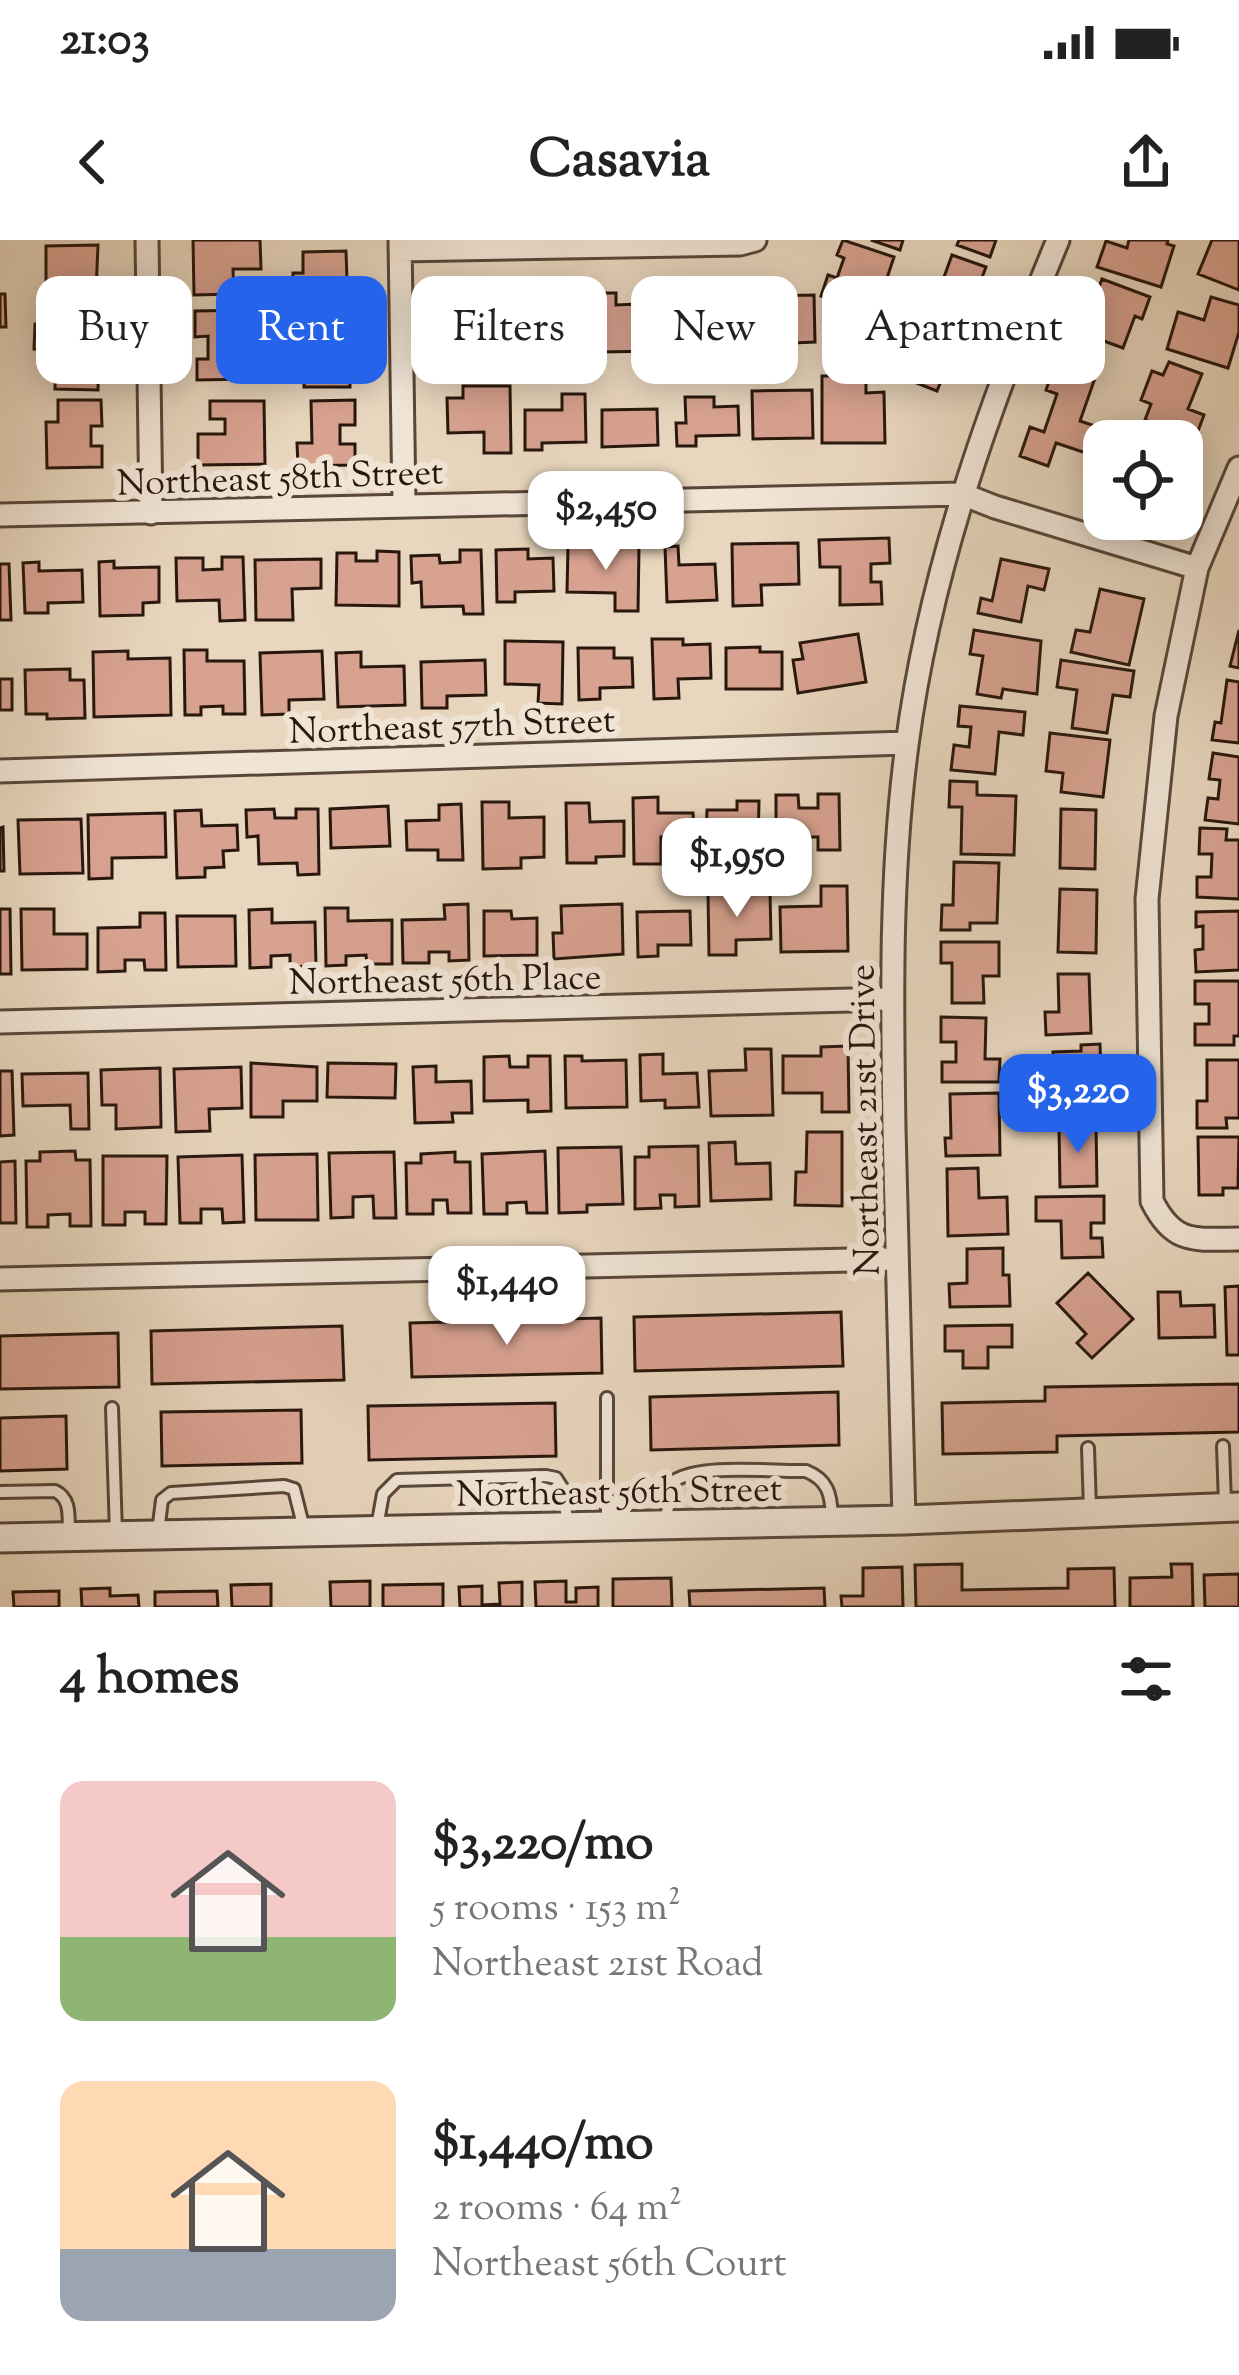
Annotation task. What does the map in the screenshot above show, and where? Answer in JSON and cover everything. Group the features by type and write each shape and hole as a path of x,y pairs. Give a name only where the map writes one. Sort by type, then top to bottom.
{"street":[{"path":"147,240 152,513"},
{"path":"404,505 400,245 740,244 755,240"},
{"name":"Northeast 21st Drive","path":"904,1520 892,999 896,843 907,743 936,589 962,494 1058,240"},
{"path":"1239,468 1197,568 1166,716 1147,899 1152,1201 1165,1227 1190,1240 1239,1239"},
{"name":"Northeast 58th Street","path":"0,515 962,494 1197,568"},
{"name":"Northeast 57th Street","path":"0,771 907,743"},
{"name":"Northeast 56th Place","path":"0,1022 892,999"},
{"path":"0,1280 897,1258"},
{"name":"Northeast 56th Street","path":"0,1538 904,1520 1232,1508"}],"lane":[{"path":"607,1398 607,1526"},
{"path":"112,1408 116,1536"},
{"path":"1223,1446 1232,1508"},
{"path":"1088,1448 1090,1513"},
{"path":"664,1525 674,1481 704,1472 806,1471 820,1477 827,1487 832,1521"},
{"path":"377,1531 382,1494 398,1480 546,1476 556,1478 563,1489 568,1527"},
{"path":"158,1535 162,1500 171,1492 284,1486 294,1489 299,1500 304,1532"},
{"path":"0,1492 55,1491 63,1495 70,1537"}],"building":[{"path":"193,240 260,240 261,269 233,269 233,276 216,276 216,294 194,295"},
{"path":"843,240 894,257 888,276 838,276 844,258 837,255"},
{"path":"871,240 903,240 900,250"},
{"path":"959,240 996,240 990,257 957,245"},
{"path":"1129,240 1168,240 1174,246 1161,287 1097,267 1106,241 1127,248"},
{"path":"1212,240 1239,240 1239,290 1198,274"},
{"path":"98,245 97,276 46,276 46,246"},
{"path":"346,251 347,276 293,276 303,273 303,252"},
{"path":"952,255 986,267 983,276 944,276"},
{"path":"1105,280 1150,297 1142,319 1135,316 1123,348 1105,341"},
{"path":"607,293 616,293 616,305 631,304 631,351 607,352"},
{"path":"0,294 5,294 6,327 0,327"},
{"path":"798,295 814,295 815,342 798,343"},
{"path":"1211,297 1239,305 1239,332 1228,368 1167,349 1178,312 1204,320"},
{"path":"195,311 216,311 216,380 197,380 197,359 208,359 208,336 195,337"},
{"path":"1169,362 1202,374 1188,409 1204,415 1202,420 1145,420 1151,404 1141,400 1152,371 1163,375"},
{"path":"55,384 98,384 98,390 55,389"},
{"path":"304,384 350,384 350,387"},
{"path":"822,384 866,384 866,393 884,392 885,443 822,443"},
{"path":"1048,384 1093,384 1080,421 1083,452 1056,443 1048,466 1020,456 1030,427 1044,432 1057,394 1046,390"},
{"path":"463,386 510,386 511,453 484,453 484,432 448,433 447,398 463,398"},
{"path":"812,390 813,438 753,439 752,391"},
{"path":"562,394 585,394 586,442 542,443 542,450 525,450 525,410 562,410"},
{"path":"685,397 714,397 714,407 738,406 739,435 696,436 696,446 677,446 676,423 686,423"},
{"path":"58,400 101,400 102,426 91,426 91,446 102,446 102,467 47,468 46,422 58,422"},
{"path":"355,400 355,425 340,425 340,444 355,444 355,465 298,466 297,443 312,443 311,401"},
{"path":"210,401 264,401 265,464 198,465 198,434 225,434 225,419 210,419"},
{"path":"657,409 658,445 602,447 602,410"},
{"path":"889,538 890,563 871,564 871,582 881,582 882,604 840,605 840,567 820,567 819,540"},
{"path":"798,543 799,584 761,585 762,605 733,606 732,544"},
{"path":"568,546 639,547 638,611 615,611 615,593 567,592"},
{"path":"678,546 679,565 715,564 717,600 667,602 665,547"},
{"path":"528,549 528,559 553,558 554,591 515,592 515,602 497,602 496,550"},
{"path":"460,550 481,550 483,614 464,614 463,606 422,607 421,582 412,583 411,556 439,555 440,563 460,562"},
{"path":"377,551 399,552 399,606 336,605 337,553 356,553 356,561 377,561"},
{"path":"222,557 243,557 245,620 220,621 219,600 177,601 176,558 203,558 203,570 222,569"},
{"path":"321,559 321,588 292,589 293,620 256,620 255,560"},
{"path":"1001,559 1049,569 1044,590 1028,586 1021,622 978,613 981,598 992,601"},
{"path":"114,561 114,568 159,567 159,602 143,603 143,615 100,616 99,562"},
{"path":"39,562 39,571 82,570 83,602 48,603 48,613 25,613 23,563"},
{"path":"0,564 9,564 11,620 0,620"},
{"path":"1100,589 1144,599 1129,665 1071,652 1076,630 1090,632"},
{"path":"974,630 1041,641 1037,694 1003,689 1001,698 977,694 983,656 970,654"},
{"path":"1239,630 1239,668 1230,666"},
{"path":"858,634 866,682 798,693 793,660 803,659 800,643"},
{"path":"652,639 710,644 711,678 678,679 679,698 654,699"},
{"path":"505,641 563,642 562,704 538,703 539,685 505,684"},
{"path":"760,647 760,652 782,652 782,689 726,689 726,648"},
{"path":"578,648 614,648 614,658 632,658 633,687 600,688 600,699 579,700"},
{"path":"184,650 207,650 207,661 244,661 245,714 223,714 223,706 201,707 201,715 185,715"},
{"path":"128,651 128,659 170,658 171,715 94,717 93,652"},
{"path":"322,651 324,699 289,700 289,714 262,715 260,653"},
{"path":"361,652 361,667 404,666 405,705 338,707 336,653"},
{"path":"485,660 486,695 447,696 447,708 422,708 421,662"},
{"path":"1061,660 1134,671 1130,697 1113,695 1107,733 1072,728 1077,690 1057,687"},
{"path":"70,669 70,680 84,680 85,718 26,714 25,670"},
{"path":"0,679 12,679 12,710 0,710"},
{"path":"1227,680 1239,682 1239,743 1212,740 1215,722 1221,723"},
{"path":"960,706 1025,712 1023,735 999,732 995,774 951,770 954,745 969,747 971,727 958,726"},
{"path":"1050,733 1110,740 1103,797 1061,792 1063,773 1046,771"},
{"path":"1213,753 1239,757 1239,824 1205,820 1208,798 1218,799 1220,780 1209,779"},
{"path":"950,781 977,782 977,795 1016,796 1014,855 961,854 962,807 949,807"},
{"path":"818,794 839,794 840,850 818,850 818,837 776,837 776,795 798,795 799,808 818,808"},
{"path":"658,797 658,813 693,813 694,837 661,837 661,864 634,864 633,798"},
{"path":"737,801 759,801 758,844 706,843 707,810 737,810"},
{"path":"482,802 509,802 509,818 544,817 544,857 521,858 521,868 483,869"},
{"path":"566,803 589,803 590,822 624,821 624,856 567,863"},
{"path":"461,804 463,860 438,860 438,850 407,850 406,821 439,820 439,805"},
{"path":"388,806 390,846 331,848 330,809"},
{"path":"274,809 275,818 296,818 296,809 318,809 319,874 298,875 297,863 259,864 258,836 247,837 246,810"},
{"path":"1061,809 1096,810 1095,869 1060,868"},
{"path":"201,810 202,826 237,825 238,850 223,851 224,867 205,868 205,877 177,878 175,811"},
{"path":"165,813 166,857 112,858 112,878 89,879 88,815"},
{"path":"81,819 83,873 20,874 18,820"},
{"path":"0,828 4,871 0,871"},
{"path":"1200,828 1227,829 1226,840 1239,840 1239,899 1197,897 1197,877 1211,877 1212,854 1199,854"},
{"path":"954,862 999,863 997,923 941,930 942,905 953,905"},
{"path":"821,886 847,886 848,951 781,952 780,907 821,906"},
{"path":"1060,889 1097,890 1096,953 1058,952"},
{"path":"770,892 771,939 736,940 736,955 709,955 708,893"},
{"path":"468,904 469,960 449,961 449,952 429,952 429,963 403,963 402,920 445,919 444,905"},
{"path":"622,904 623,954 554,959 553,933 562,933 561,906"},
{"path":"325,908 348,908 348,921 392,920 392,964 367,964 366,955 346,956 346,965 326,966"},
{"path":"0,909 10,909 11,974 0,974"},
{"path":"21,909 54,909 54,934 87,934 87,969 22,970"},
{"path":"272,909 272,923 315,922 316,966 290,967 290,955 271,956 271,967 250,968 249,910"},
{"path":"484,911 511,911 512,919 537,918 537,955 484,956"},
{"path":"690,911 691,945 658,945 658,956 638,957 637,912"},
{"path":"1239,911 1239,970 1196,972 1195,950 1203,949 1203,926 1196,927 1196,912"},
{"path":"140,913 165,913 166,970 145,970 144,960 125,960 125,971 98,972 98,928 140,927"},
{"path":"177,916 235,916 236,966 178,967"},
{"path":"941,942 999,942 999,976 983,976 984,1003 952,1003 952,963 941,963"},
{"path":"1058,974 1089,974 1091,1033 1046,1035 1045,1012 1059,1012"},
{"path":"1195,981 1239,981 1239,1036 1234,1036 1234,1045 1195,1045 1195,1024 1209,1024 1209,1004 1195,1004"},
{"path":"941,1017 986,1018 985,1059 1000,1059 999,1082 942,1082 942,1062 956,1062 956,1042 941,1042"},
{"path":"1100,1044 1101,1075 1082,1075 1083,1107 1055,1108 1053,1052 1081,1051 1081,1045"},
{"path":"848,1046 849,1112 822,1112 822,1093 783,1093 783,1056 821,1056 821,1047"},
{"path":"745,1049 771,1049 773,1115 711,1116 709,1071 746,1070"},
{"path":"663,1054 663,1074 697,1073 699,1107 665,1108 665,1100 641,1101 640,1055"},
{"path":"509,1056 510,1067 528,1067 528,1056 550,1056 551,1111 528,1112 528,1100 484,1101 484,1057"},
{"path":"565,1056 582,1056 582,1061 626,1060 627,1107 566,1108"},
{"path":"1207,1060 1239,1060 1239,1118 1226,1118 1227,1128 1197,1128 1197,1101 1207,1101"},
{"path":"251,1063 317,1067 317,1101 283,1101 283,1117 251,1117"},
{"path":"328,1063 396,1064 395,1098 327,1097"},
{"path":"436,1066 436,1082 471,1081 472,1113 452,1113 453,1122 415,1123 413,1067"},
{"path":"241,1067 242,1108 209,1109 210,1131 176,1132 174,1069"},
{"path":"160,1068 161,1127 116,1129 116,1105 102,1105 101,1070"},
{"path":"0,1071 12,1071 14,1135 0,1136"},
{"path":"88,1073 89,1129 71,1129 70,1105 23,1106 22,1074"},
{"path":"999,1093 1000,1155 946,1156 945,1138 951,1138 950,1094"},
{"path":"1096,1126 1097,1186 1060,1187 1059,1127"},
{"path":"807,1132 842,1132 842,1206 795,1205 796,1172 806,1172"},
{"path":"1198,1137 1239,1137 1238,1188 1223,1188 1223,1195 1199,1195"},
{"path":"735,1142 736,1164 770,1163 771,1199 711,1201 709,1143"},
{"path":"698,1146 699,1206 675,1207 675,1195 660,1195 661,1208 635,1209 635,1157 649,1157 649,1147"},
{"path":"621,1147 623,1204 587,1205 587,1212 559,1213 558,1148"},
{"path":"75,1151 76,1160 90,1160 91,1226 70,1226 70,1214 48,1215 48,1227 27,1227 26,1161 40,1161 40,1152"},
{"path":"545,1151 547,1213 527,1213 526,1202 507,1203 507,1214 484,1214 482,1154"},
{"path":"394,1152 396,1218 374,1218 373,1196 353,1197 353,1217 331,1218 329,1153"},
{"path":"455,1152 455,1162 470,1162 471,1213 448,1213 447,1200 433,1200 433,1214 407,1214 406,1163 421,1163 421,1154"},
{"path":"317,1154 318,1220 256,1220 255,1155"},
{"path":"242,1155 244,1222 223,1223 222,1209 201,1209 201,1223 180,1223 178,1157"},
{"path":"103,1156 167,1156 166,1224 145,1224 145,1212 125,1212 125,1225 103,1225"},
{"path":"15,1161 16,1223 0,1223 0,1162"},
{"path":"978,1168 979,1198 1007,1197 1008,1234 948,1236 947,1169"},
{"path":"1104,1196 1104,1223 1091,1223 1091,1238 1102,1238 1103,1257 1062,1258 1061,1221 1036,1221 1036,1197"},
{"path":"1003,1248 1010,1306 950,1307 949,1284 967,1283 967,1249"},
{"path":"1088,1273 1133,1319 1092,1358 1077,1343 1086,1334 1057,1303"},
{"path":"1239,1286 1239,1355 1227,1355 1225,1287"},
{"path":"1158,1292 1180,1292 1181,1306 1214,1305 1215,1337 1159,1338"},
{"path":"841,1312 843,1366 635,1371 634,1317"},
{"path":"601,1318 602,1373 412,1377 410,1323"},
{"path":"1012,1325 1012,1347 988,1347 988,1368 963,1368 963,1351 945,1351 945,1326"},
{"path":"342,1326 344,1380 152,1384 151,1331"},
{"path":"118,1333 119,1387 0,1389 0,1336"},
{"path":"1239,1384 1239,1432 1057,1436 1057,1452 943,1454 942,1403 1045,1401 1045,1387"},
{"path":"838,1392 839,1445 651,1450 650,1397"},
{"path":"555,1403 556,1456 369,1460 368,1406"},
{"path":"301,1410 302,1463 162,1466 161,1412"},
{"path":"66,1416 67,1469 0,1471 0,1418"},
{"path":"962,1564 962,1590 1068,1588 1068,1569 1114,1568 1115,1607 916,1607 915,1565"},
{"path":"1171,1564 1192,1564 1193,1607 1130,1607 1130,1578 1172,1577"},
{"path":"902,1567 903,1607 842,1607 841,1596 863,1596 863,1568"},
{"path":"1239,1574 1239,1607 1205,1607 1204,1575"},
{"path":"671,1578 672,1607 613,1607 613,1579"},
{"path":"370,1581 370,1607 331,1607 330,1582"},
{"path":"566,1581 566,1602 576,1602 576,1588 598,1587 598,1607 536,1607 535,1582"},
{"path":"522,1582 522,1607 460,1607 459,1587 482,1586 482,1605 500,1604 499,1583"},
{"path":"271,1584 271,1607 232,1607 231,1585"},
{"path":"443,1584 443,1607 383,1607 383,1585"},
{"path":"110,1588 110,1596 138,1595 139,1607 82,1607 81,1589"},
{"path":"824,1588 825,1607 690,1607 689,1591"},
{"path":"59,1591 59,1607 14,1607 13,1592"},
{"path":"217,1591 218,1607 155,1607 155,1592"}]}
